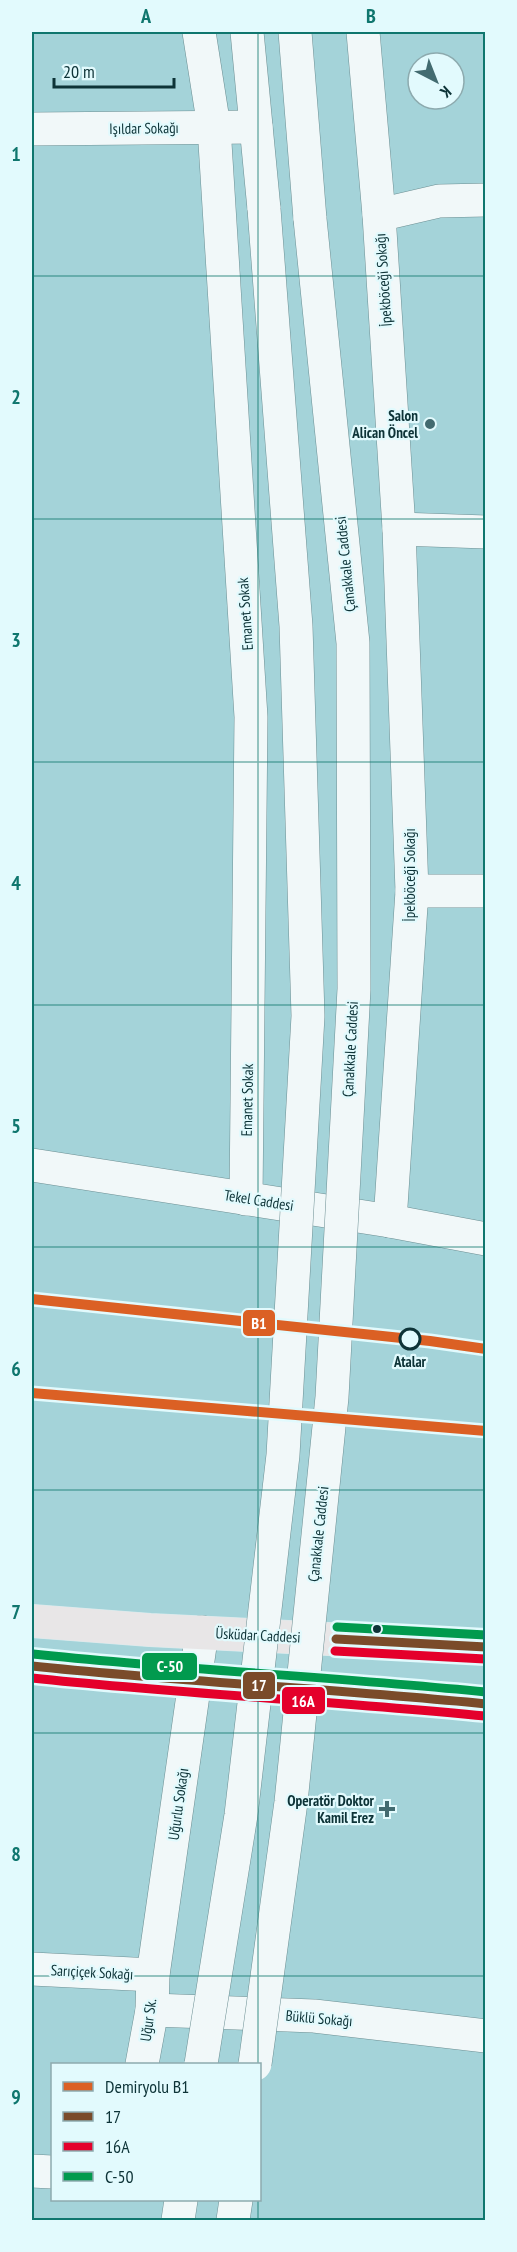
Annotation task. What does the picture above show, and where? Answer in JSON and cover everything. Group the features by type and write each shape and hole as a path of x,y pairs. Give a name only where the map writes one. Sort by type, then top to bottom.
{"main road":[{"name":"Üsküdar Caddesi","path":"32,1621 486,1647"},
{"path":"32,1666 416,1696 486,1704"}],"street":[{"name":"Emanet Sokak","path":"199,32 214,127 251,717 246,1199"},
{"path":"201,2063 241,1815 283,1455 308,1016 296,626 264,209 247,32"},
{"name":"Çanakkale Caddesi","path":"255,2063 291,1802 332,1397 354,989 353,643 310,219 296,32"},
{"name":"İpekböceği Sokağı","path":"363,32 379,214 399,529 412,891 390,1221"},
{"name":"Işıldar Sokağı","path":"32,129 256,127"},
{"path":"379,214 439,201 486,200"},
{"path":"399,529 472,531"},
{"path":"412,891 486,891"},
{"name":"Tekel Caddesi","path":"32,1165 390,1221 486,1239"},
{"name":"Uğurlu Sokağı","path":"153,1975 202,1632"},
{"name":"Sarıçiçek Sokağı","path":"32,1969 153,1975"},
{"name":"Uğur Sk.","path":"141,2063 152,2010 153,1975"},
{"name":"Büklü Sokağı","path":"152,2010 314,2016 486,2036"},
{"path":"32,2171 51,2172"},
{"path":"178,2220 181,2201"},
{"path":"233,2220 236,2201"}],"rail line":[{"name":"B1","path":"32,1299 430,1341 486,1349"},
{"name":"B1","path":"32,1393 486,1431"}],"transit line":[{"name":"C-50","path":"337,1627 486,1635"},
{"name":"17","path":"336,1639 486,1647"},
{"name":"16A","path":"335,1651 485,1659"},
{"name":"C-50","path":"33,1654 486,1692"},
{"name":"17","path":"32,1666 486,1704"},
{"name":"16A","path":"32,1678 485,1716"}],"place":[{"name":"Salon Alican Öncel","path":"430,424"},
{"name":"Atalar","path":"410,1339"},
{"name":"Operatör Doktor Kamil Erez","path":"387,1809"}]}
